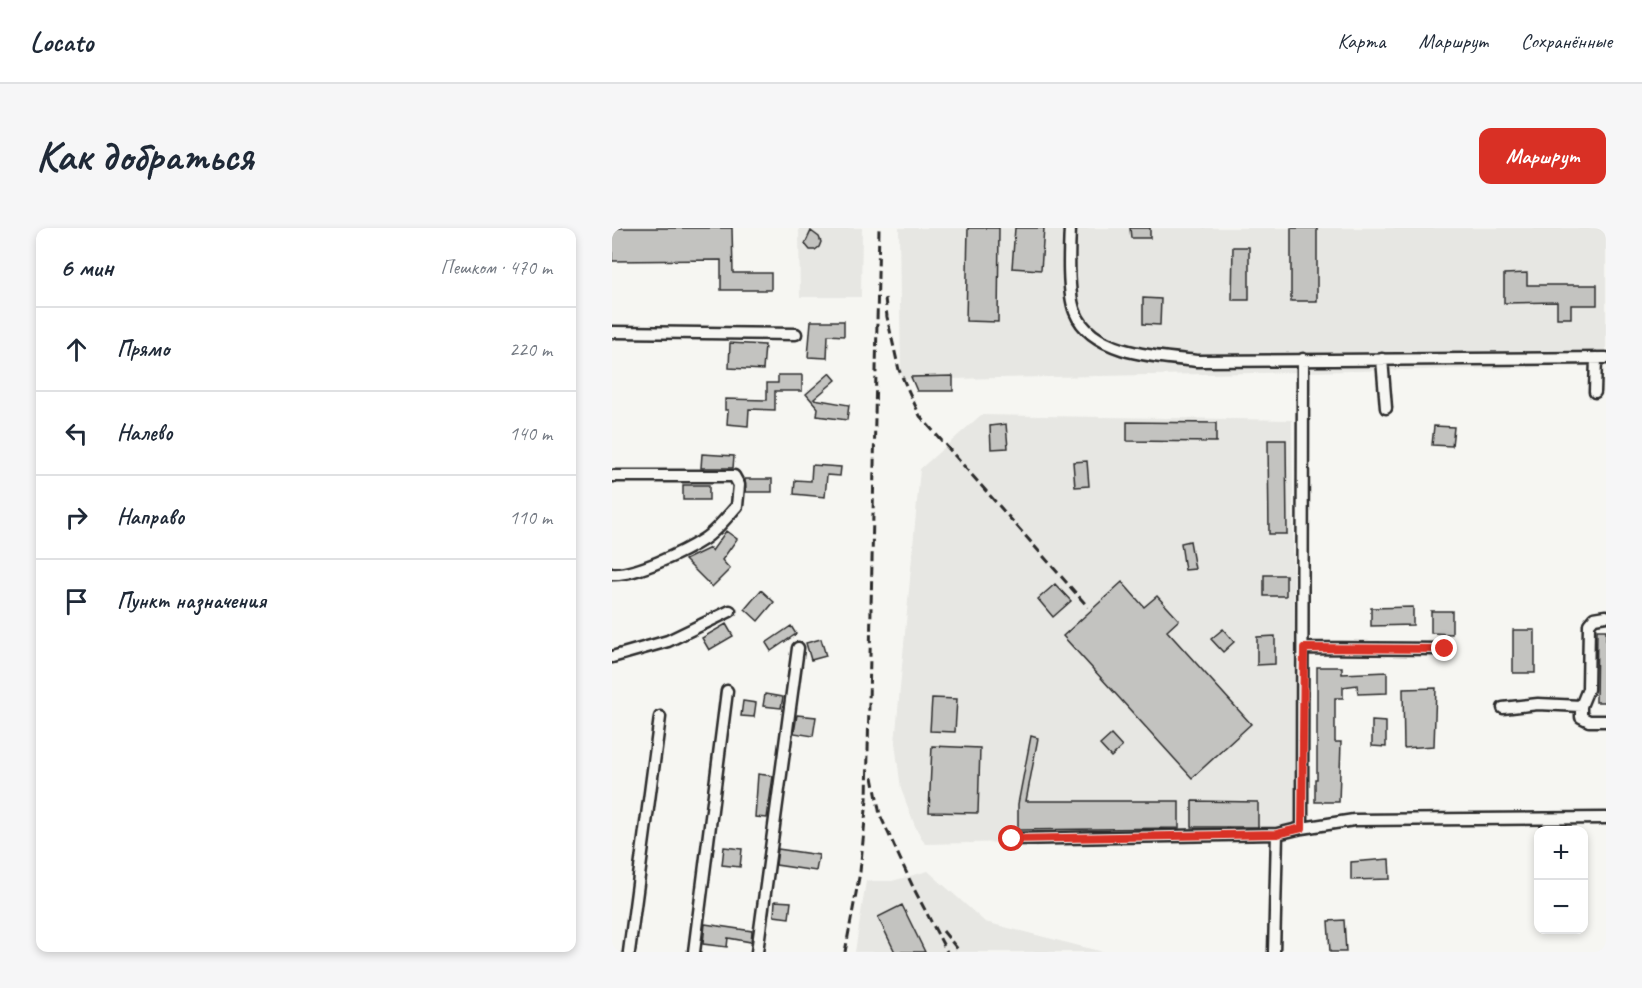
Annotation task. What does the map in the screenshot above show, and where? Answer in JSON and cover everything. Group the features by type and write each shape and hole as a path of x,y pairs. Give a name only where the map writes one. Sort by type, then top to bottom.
{"street":[{"path":"1070,228 1069,270 1074,310 1082,324 1095,337 1146,356 1199,361 1601,358 1595,392"},
{"path":"612,332 796,334"},
{"path":"1302,828 1303,359"},
{"path":"1382,359 1386,408"},
{"path":"612,476 734,476 739,485 737,506 705,539 640,570 622,575 612,574"},
{"path":"612,657 668,641 730,611"},
{"path":"1606,616 1594,618 1589,624 1588,689 1581,706 1581,717 1589,721 1606,721"},
{"path":"757,952 798,648"},
{"path":"1304,648 1445,649"},
{"path":"694,952 727,691"},
{"path":"1503,708 1539,705 1581,706"},
{"path":"629,952 660,717"},
{"path":"1012,839 1277,834 1354,820 1606,818"},
{"path":"1274,952 1277,834"}],"shaded area":[{"path":"799,228 862,228 861,297 800,297"},
{"path":"899,228 1606,228 1606,366 901,380"},
{"path":"981,415 1292,420 1297,836 925,844 915,826 901,789 895,743 920,469"},
{"path":"928,871 985,922 1103,952 855,952 866,881 892,881"}],"building":[{"path":"612,228 732,228 733,273 771,273 771,290 721,290 721,260 612,261"},
{"path":"968,228 999,228 998,322 966,321"},
{"path":"1015,228 1044,228 1041,270 1012,268"},
{"path":"1130,228 1150,228 1150,238 1131,238"},
{"path":"1291,228 1317,228 1317,301 1291,301"},
{"path":"811,231 819,237 821,242 815,250 810,250 805,244"},
{"path":"1233,247 1249,247 1249,300 1232,300"},
{"path":"1527,273 1527,285 1597,285 1597,305 1571,305 1571,318 1557,318 1557,302 1504,303 1504,274"},
{"path":"1143,298 1161,299 1160,325 1143,324"},
{"path":"811,321 844,321 844,336 828,335 827,358 808,357"},
{"path":"730,343 765,345 763,370 729,368"},
{"path":"830,373 836,380 814,399 849,405 847,420 817,416 818,408 806,394"},
{"path":"778,375 802,375 802,391 775,391 775,410 749,409 748,426 727,424 728,410 725,410 725,399 767,400 767,383 778,383"},
{"path":"953,376 953,391 917,391 911,377"},
{"path":"1127,422 1216,423 1216,442 1127,441"},
{"path":"1006,424 1008,448 991,449 990,426"},
{"path":"1434,426 1454,427 1452,446 1432,445"},
{"path":"1268,440 1286,440 1287,534 1269,534"},
{"path":"702,454 734,456 733,468 701,468"},
{"path":"1087,461 1089,486 1075,487 1073,462"},
{"path":"812,465 841,467 840,476 827,475 825,497 794,494 795,480 811,481"},
{"path":"745,479 772,479 772,492 746,492"},
{"path":"683,485 709,485 709,500 683,500"},
{"path":"726,531 737,539 722,560 730,569 712,587 685,560 710,548 712,551"},
{"path":"1190,541 1195,569 1185,570 1181,543"},
{"path":"1264,575 1286,575 1286,596 1264,596"},
{"path":"1122,582 1144,607 1157,596 1179,620 1167,631 1251,724 1192,778 1063,636"},
{"path":"1055,584 1071,601 1053,617 1038,599"},
{"path":"761,590 774,602 758,621 745,609"},
{"path":"1413,607 1413,625 1371,626 1371,608"},
{"path":"1431,611 1452,611 1452,634 1431,633"},
{"path":"726,624 733,636 709,650 702,638"},
{"path":"791,626 796,634 771,651 766,643"},
{"path":"1223,629 1234,642 1223,652 1211,639"},
{"path":"1513,630 1535,630 1535,673 1513,673"},
{"path":"1597,630 1606,630 1606,702 1596,702"},
{"path":"1275,636 1275,664 1257,665 1257,637"},
{"path":"821,639 826,656 811,660 806,643"},
{"path":"1317,667 1342,667 1342,674 1387,672 1387,693 1358,694 1357,685 1343,687 1343,698 1335,698 1335,742 1341,742 1339,802 1315,802"},
{"path":"1436,688 1434,746 1404,748 1403,689"},
{"path":"765,694 783,697 781,708 763,706"},
{"path":"932,698 957,699 955,732 930,731"},
{"path":"743,701 756,703 754,717 741,716"},
{"path":"797,715 816,717 813,736 794,733"},
{"path":"1372,721 1386,722 1386,747 1372,746"},
{"path":"1111,735 1122,747 1111,757 1100,745"},
{"path":"1031,736 1038,738 1026,801 1179,801 1179,828 1018,830 1018,804"},
{"path":"932,746 980,748 978,813 929,812"},
{"path":"758,774 773,776 767,818 755,817"},
{"path":"1192,801 1258,802 1258,827 1192,827"},
{"path":"724,847 742,849 740,867 722,865"},
{"path":"778,849 819,855 816,871 776,865"},
{"path":"1389,859 1390,879 1351,880 1351,862"},
{"path":"775,901 791,902 789,918 774,916"},
{"path":"902,905 925,952 895,952 878,917"},
{"path":"1344,920 1346,952 1330,952 1328,921"},
{"path":"705,924 752,931 751,942 728,938 727,947 703,944"}],"railway":[{"path":"845,952 860,872 867,799 879,228"},
{"path":"885,298 899,370 920,416 1088,607"},
{"path":"873,777 880,815 913,887 947,952"},
{"path":"943,931 960,952"}],"route":[{"path":"1012,839 1277,834 1302,828 1304,648 1445,649"}]}
